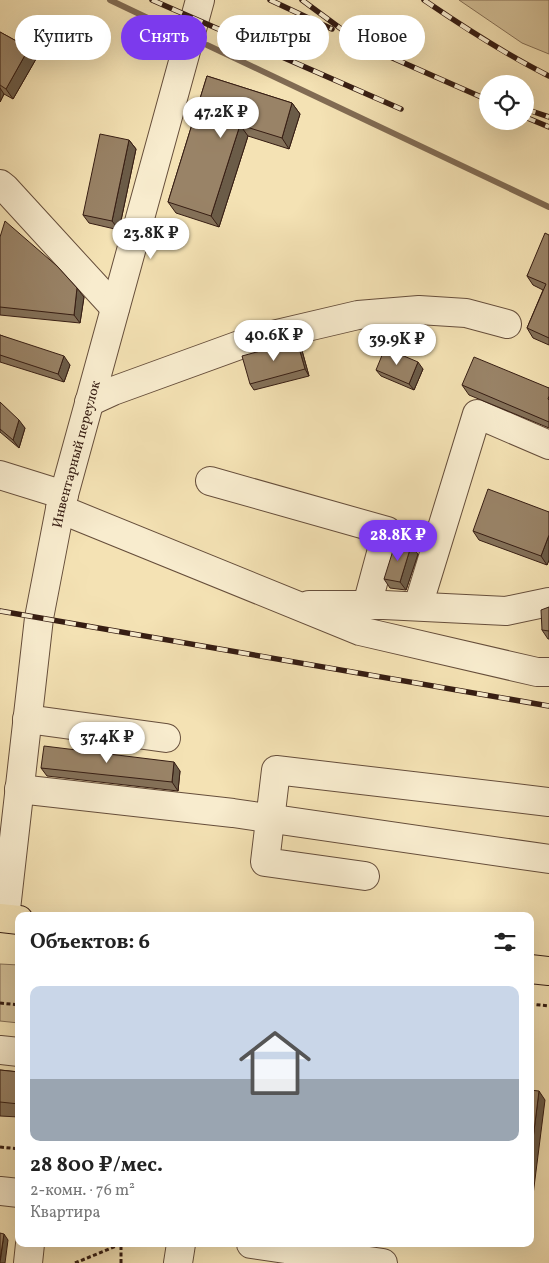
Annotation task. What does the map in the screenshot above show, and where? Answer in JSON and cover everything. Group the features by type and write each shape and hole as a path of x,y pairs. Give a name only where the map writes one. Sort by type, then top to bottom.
{"main road":[{"path":"534,969 549,971"}],"street":[{"name":"Инвентарный переулок","path":"8,918 39,618 62,502 200,0"},
{"path":"0,184 115,308"},
{"path":"89,402 113,391 256,339 358,315 419,310 466,313 507,324"},
{"path":"418,606 476,414 549,445"},
{"path":"0,476 295,605 360,631 537,672 549,672"},
{"path":"210,481 386,531 367,605"},
{"path":"295,605 418,606 506,611 549,602"},
{"path":"27,720 166,738"},
{"path":"365,876 265,862 276,770 549,802"},
{"path":"20,789 270,818 549,859"},
{"path":"0,1050 15,1052"},
{"path":"0,1191 15,1193"},
{"path":"28,1263 30,1247"},
{"path":"178,1263 181,1247"},
{"path":"263,1247 305,1257 382,1263"}],"path":[{"path":"0,1003 15,1005"},
{"path":"534,1004 549,1006"},
{"path":"0,1147 15,1149"},
{"path":"75,1263 114,1247"},
{"path":"121,1247 121,1263"}],"shaded area":[{"path":"459,0 549,0 549,54 522,43"},
{"path":"0,964 15,965 15,1023 0,1021"}],"building":[{"path":"0,32 15,40 15,60 22,60 6,89 0,85"},
{"path":"207,76 292,103 282,138 240,125 211,216 168,202"},
{"path":"100,134 129,140 112,221 83,215"},
{"path":"5,221 57,266 77,288 74,315 0,307 0,237"},
{"path":"545,233 549,235 549,338 527,328 546,284 527,276"},
{"path":"0,335 64,356 58,374 0,355"},
{"path":"297,341 305,369 250,384 242,356"},
{"path":"385,348 418,362 409,384 376,370"},
{"path":"474,357 549,388 549,422 462,385"},
{"path":"0,402 19,420 13,440 0,429"},
{"path":"488,489 549,512 549,535 541,556 473,531"},
{"path":"396,541 411,546 400,582 384,579"},
{"path":"549,607 549,631 542,630 541,610"},
{"path":"44,746 174,762 172,782 41,768"},
{"path":"0,1070 15,1072 15,1104 0,1102"},
{"path":"534,1090 539,1091 534,1131"},
{"path":"0,1233 4,1234 0,1260"}],"waterway":[{"path":"110,0 142,15"},
{"path":"207,45 549,207"}],"railway":[{"path":"152,0 401,109"},
{"path":"270,0 332,29"},
{"path":"302,0 363,45 479,96"},
{"path":"424,0 485,40 549,76"},
{"path":"534,112 549,117"},
{"path":"534,121 549,127"},
{"path":"0,611 549,706"}]}
